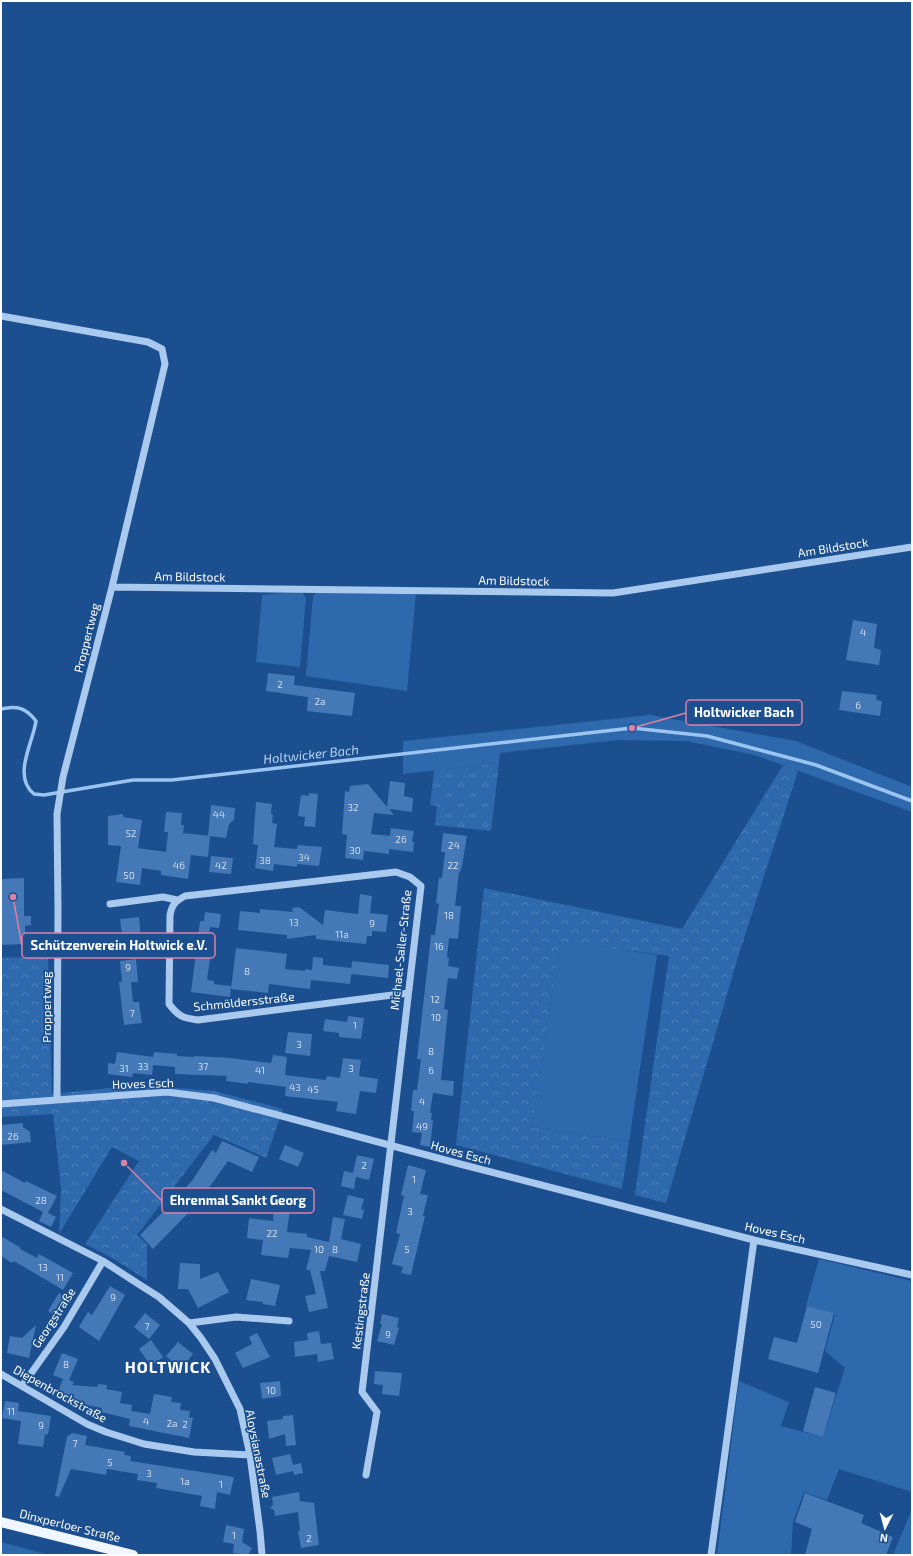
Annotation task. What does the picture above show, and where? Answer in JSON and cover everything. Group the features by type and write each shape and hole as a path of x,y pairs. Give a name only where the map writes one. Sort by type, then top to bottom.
{"main road":[{"name":"Dinxperloer Straße","path":"1,1522 133,1555"}],"street":[{"name":"Proppertweg","path":"1,316 148,342 162,349 165,364 112,587 63,776 57,814 57,1099"},
{"name":"Am Bildstock","path":"112,587 613,593 912,547"},
{"name":"Michael-Sailer-Straße","path":"177,900 185,896 396,872 410,877 420,886 391,1145"},
{"path":"110,904 163,897 177,900"},
{"name":"Schmöldersstraße","path":"177,900 171,906 170,915 169,1004 184,1018 198,1020 408,993"},
{"name":"Hoves Esch","path":"1,1104 166,1092 214,1098 754,1240 912,1275"},
{"name":"Kestingstraße","path":"366,1475 376,1412 362,1392 391,1145"},
{"name":"Aloysianastraße","path":"1,1209 103,1261 159,1297 190,1323 215,1358 240,1409 250,1455 262,1555"},
{"path":"711,1555 754,1240"},
{"name":"Georgstraße","path":"22,1386 64,1327 103,1261"},
{"path":"190,1323 236,1317 289,1321"},
{"name":"Diepenbrockstraße","path":"1,1374 87,1424 106,1432 144,1444 194,1452 250,1455"}],"green space":[{"path":"301,591 306,598 300,667 256,662 262,595"},
{"path":"318,591 416,593 407,691 306,676 313,596"},
{"path":"650,715 796,741 912,787 912,812 755,755 686,741 618,740 500,753 499,763 403,774 403,741"},
{"path":"499,763 491,831 435,825 437,806 430,805 434,770"},
{"path":"783,765 798,771 738,957 666,1203 635,1195 669,956 560,941 532,1127 629,1142 622,1189 456,1145 484,888 682,929"},
{"path":"560,940 657,955 629,1142 532,1127"},
{"path":"48,956 52,1094 108,1088 162,1087 214,1091 283,1109 266,1158 214,1135 137,1235 147,1244 147,1280 112,1258 85,1244 139,1161 112,1147 59,1234 61,1188 53,1114 1,1117 1,958"},
{"path":"819,1259 912,1281 912,1492 839,1469 827,1500 804,1492 793,1522 791,1555 717,1555 739,1381 789,1402 781,1426 823,1437 845,1368 825,1351 835,1314 806,1306"},
{"path":"912,1509 912,1555 893,1555"},
{"path":"1,1542 49,1555 1,1555"}],"building":[{"path":"853,620 877,624 874,648 881,650 879,665 846,660"},
{"path":"268,673 295,676 294,685 355,693 352,716 307,711 308,697 266,691"},
{"path":"842,691 877,695 876,700 882,701 880,716 839,710"},
{"path":"390,781 405,783 404,796 413,798 412,812 389,809 394,815 374,813 371,834 390,836 391,828 414,831 412,841 414,842 413,852 389,849 389,854 364,851 363,860 345,858 347,835 342,834 345,791 349,792 350,786 368,784 387,807"},
{"path":"309,793 318,794 315,827 304,826 305,817 298,816 301,795 309,796"},
{"path":"256,802 272,804 272,823 277,824 274,847 297,849 298,845 322,847 319,866 297,864 297,867 274,864 273,871 255,868 258,845 253,844"},
{"path":"211,805 235,808 234,820 229,824 226,838 208,836"},
{"path":"166,812 182,813 181,825 184,825 183,833 210,836 208,857 191,855 188,879 161,875 161,871 142,868 140,885 116,882 121,846 108,845 108,816 123,814 123,817 142,820 138,848 166,852 168,832 164,832"},
{"path":"443,833 467,836 462,866 459,872 455,906 461,906 458,939 449,938 447,957 449,958 448,966 459,968 457,979 448,978 444,1009 448,1010 441,1080 454,1081 453,1096 433,1093 430,1113 432,1113 431,1120 433,1120 430,1147 420,1145 422,1133 412,1132 414,1111 411,1111 413,1090 417,1090 421,1059 417,1059 431,935 435,935 439,904 436,903 439,878 442,878 445,852 441,852"},
{"path":"211,856 233,858 231,874 209,872"},
{"path":"24,878 24,916 31,916 31,925 25,926 25,944 1,945 1,879"},
{"path":"360,894 372,896 370,913 388,915 386,932 372,931 372,936 367,936 366,944 316,939 316,935 287,939 287,935 238,930 240,911 260,913 260,909 293,912 292,908 299,907 323,925 325,910 358,914"},
{"path":"205,912 221,914 219,928 210,927 208,945 212,945 207,980 214,981 214,984 231,986 230,997 191,992 200,921 204,921"},
{"path":"139,917 141,939 123,941 120,919"},
{"path":"236,948 287,954 285,969 305,971 305,969 312,970 313,957 323,958 323,965 352,968 350,984 311,980 310,989 269,984 268,993 231,989"},
{"path":"136,959 138,982 131,982 133,1002 139,1002 142,1023 124,1025 119,982 122,982 120,961"},
{"path":"352,961 389,965 388,978 351,974"},
{"path":"348,1016 364,1018 361,1039 339,1037 339,1033 323,1031 325,1019 347,1022"},
{"path":"288,1032 312,1034 310,1056 285,1053"},
{"path":"117,1052 153,1057 154,1052 177,1054 177,1056 231,1058 271,1063 273,1055 287,1057 285,1075 326,1080 327,1076 340,1078 343,1058 361,1060 359,1076 378,1079 376,1093 360,1091 356,1114 336,1111 338,1102 285,1096 286,1087 226,1081 227,1076 175,1074 175,1067 153,1065 152,1075 133,1073 132,1077 108,1074 108,1063 115,1064"},
{"path":"23,1123 23,1127 30,1132 31,1142 1,1145 1,1125"},
{"path":"222,1141 259,1157 252,1172 228,1161 208,1189 211,1191 203,1204 200,1201 153,1249 140,1235 187,1188 186,1187 192,1181 212,1150 216,1153"},
{"path":"285,1145 304,1153 298,1167 279,1159"},
{"path":"357,1155 374,1159 369,1180 356,1177 354,1189 341,1186 344,1171 353,1173"},
{"path":"408,1165 426,1170 420,1194 428,1195 423,1216 425,1216 411,1275 401,1273 403,1267 392,1264 400,1234 396,1233 404,1196 401,1195"},
{"path":"1,1170 25,1183 26,1181 57,1196 48,1213 56,1217 51,1227 39,1221 43,1212 1,1190"},
{"path":"348,1195 364,1199 361,1209 364,1210 362,1219 343,1215"},
{"path":"274,1206 290,1208 287,1232 307,1234 307,1237 329,1242 333,1217 345,1219 341,1239 361,1244 357,1262 329,1256 325,1271 320,1271 328,1308 309,1312 305,1296 316,1294 310,1270 306,1270 311,1250 290,1248 288,1258 261,1255 263,1240 247,1238 249,1218 273,1221"},
{"path":"1,1236 37,1258 39,1254 73,1273 63,1290 14,1261 12,1263 1,1256"},
{"path":"180,1263 200,1264 200,1279 218,1272 229,1292 198,1308 188,1289 178,1289"},
{"path":"251,1279 280,1285 275,1306 263,1304 263,1302 246,1300"},
{"path":"110,1286 125,1295 99,1341 79,1327 88,1312 92,1315"},
{"path":"59,1293 69,1299 58,1317 48,1311"},
{"path":"807,1306 834,1313 818,1373 768,1359 774,1337 797,1343"},
{"path":"145,1313 160,1325 149,1339 134,1327"},
{"path":"382,1314 399,1318 397,1327 399,1328 394,1345 377,1341 382,1324 380,1324"},
{"path":"36,1325 29,1358 7,1353 10,1336 22,1338"},
{"path":"319,1331 321,1344 331,1343 334,1359 318,1362 317,1354 295,1357 294,1342 308,1340 307,1333"},
{"path":"257,1333 270,1357 243,1368 235,1353 252,1344 249,1337"},
{"path":"151,1340 163,1357 151,1366 139,1349"},
{"path":"178,1342 193,1354 181,1369 166,1356"},
{"path":"62,1353 78,1359 69,1380 74,1382 72,1385 97,1387 98,1384 107,1385 106,1389 122,1392 120,1403 132,1405 130,1419 101,1412 102,1408 80,1404 71,1400 69,1403 56,1397 63,1379 53,1375"},
{"path":"375,1371 402,1373 399,1396 382,1394 383,1385 374,1384"},
{"path":"280,1381 281,1396 262,1399 260,1383"},
{"path":"815,1387 836,1393 823,1437 803,1431"},
{"path":"154,1394 172,1397 171,1402 181,1403 180,1410 190,1411 189,1417 193,1418 189,1438 129,1426 131,1411 150,1414"},
{"path":"5,1401 19,1403 18,1411 51,1416 48,1435 45,1434 43,1447 18,1444 21,1421 2,1418"},
{"path":"293,1415 296,1445 286,1446 285,1434 269,1439 267,1421 283,1419 283,1416"},
{"path":"72,1433 87,1436 85,1445 125,1452 124,1455 131,1456 130,1461 234,1477 230,1495 217,1492 215,1509 200,1506 202,1496 156,1488 157,1483 137,1480 138,1474 107,1469 106,1475 71,1469 59,1497 55,1496 67,1437"},
{"path":"290,1454 293,1465 301,1463 303,1473 294,1475 293,1471 276,1475 272,1458"},
{"path":"299,1492 300,1501 314,1503 319,1545 301,1548 298,1531 300,1531 298,1512 275,1516 274,1510 270,1508 273,1505 272,1497"},
{"path":"805,1493 864,1515 861,1523 893,1537 886,1555 805,1555 812,1529 795,1522"},
{"path":"226,1525 244,1529 242,1542 252,1548 248,1555 233,1553 234,1544 223,1542"}],"waterway":[{"name":"Holtwicker Bach","path":"1,709 12,707 25,710 36,721 24,769 28,787 34,794 44,795 133,780 172,780 632,728 707,736 816,765 912,801"}],"place":[{"name":"Holtwicker Bach","path":"632,728"},
{"name":"Schützenverein Holtwick e.V.","path":"13,897"},
{"name":"Ehrenmal Sankt Georg","path":"124,1163"}],"district":[{"name":"HOLTWICK","path":"168,1367"}]}
